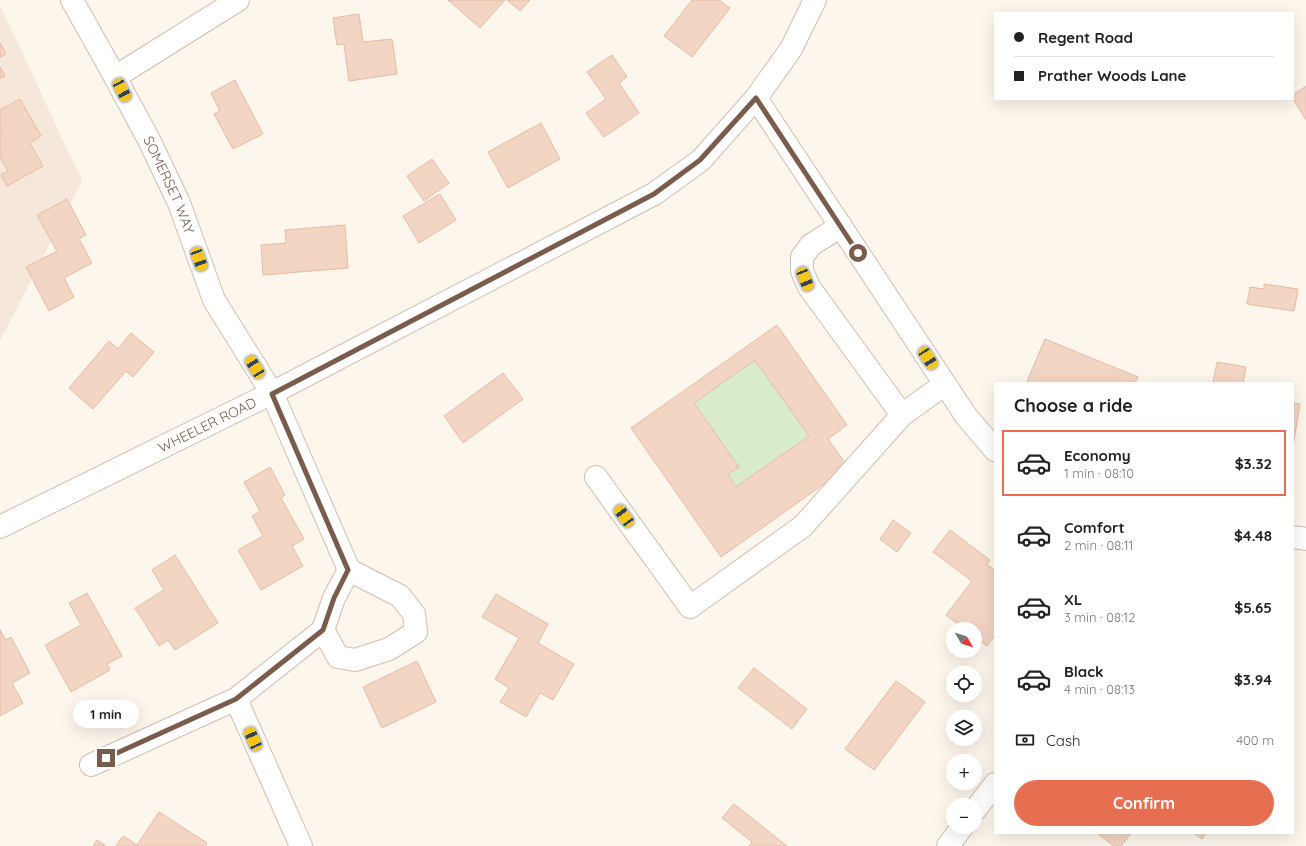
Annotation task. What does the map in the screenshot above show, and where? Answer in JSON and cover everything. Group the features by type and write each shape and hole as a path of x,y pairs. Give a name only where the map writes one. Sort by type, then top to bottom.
{"street":[{"name":"SOMERSET WAY","path":"72,0 149,140 179,203 214,300 272,394 348,570"},
{"path":"115,77 238,0"},
{"name":"WHEELER ROAD","path":"0,528 272,394 654,194 700,160 756,98 791,49 814,0"},
{"path":"756,98 966,416 994,449"},
{"path":"841,226 811,245 802,256 802,272 809,287 902,415"},
{"path":"596,477 690,607 803,526 902,415 945,384"},
{"path":"1294,537 1306,539"},
{"path":"91,765 236,699 323,630 334,598 348,570 400,596 414,614 416,632 389,649 354,660 338,657 323,630"},
{"path":"236,699 301,846"},
{"path":"982,801 994,785"},
{"path":"948,846 957,834"}],"shaded area":[{"path":"0,5 82,181 0,341"}],"green space":[{"path":"755,360 809,436 736,487 728,474 739,467 694,403"}],"building":[{"path":"448,0 505,0 480,28"},
{"path":"507,0 530,0 520,11"},
{"path":"692,0 719,0 730,8 692,57 664,36"},
{"path":"359,14 363,42 392,39 397,74 349,81 344,44 337,45 333,18"},
{"path":"0,43 6,54 0,57"},
{"path":"612,55 627,77 619,83 639,113 604,137 586,113 606,99 587,72"},
{"path":"0,67 5,76 0,78"},
{"path":"235,80 263,134 233,149 214,114 220,111 211,93"},
{"path":"1306,86 1306,120 1294,100 1294,94"},
{"path":"20,99 41,136 30,143 43,166 7,186 1,175 8,171 0,157 0,135 2,134 0,130 0,110"},
{"path":"541,123 560,159 508,188 488,152"},
{"path":"432,159 449,183 424,201 407,176"},
{"path":"440,194 456,220 419,243 403,216"},
{"path":"67,199 86,235 79,239 92,263 64,278 74,297 49,311 26,267 57,251 37,215"},
{"path":"345,225 348,268 263,275 261,245 286,243 285,230"},
{"path":"1264,284 1298,289 1294,311 1247,304 1250,287 1264,289"},
{"path":"777,325 847,425 828,439 848,467 721,557 631,428","holes":["755,360 809,436 736,487 728,474 739,467 694,403"]},
{"path":"131,333 154,352 133,377 126,371 93,409 69,388 109,341 118,349"},
{"path":"1045,339 1138,377 1136,382 1027,381"},
{"path":"1217,362 1246,367 1243,382 1213,382"},
{"path":"503,373 523,399 463,443 444,416"},
{"path":"1294,403 1300,404 1294,441"},
{"path":"270,467 285,495 281,498 304,539 292,546 303,566 261,590 238,550 263,536 252,516 260,511 244,482"},
{"path":"893,520 911,533 897,552 880,539"},
{"path":"950,530 990,560 987,565 994,569 994,636 987,646 982,642 982,622 955,622 946,615 972,581 933,552"},
{"path":"175,555 218,623 175,650 168,640 159,646 135,608 164,590 152,570"},
{"path":"87,593 122,656 107,664 110,670 71,692 45,645 81,625 69,603"},
{"path":"496,594 548,624 538,643 574,664 553,700 540,693 526,717 500,702 509,688 495,679 519,638 482,617"},
{"path":"0,630 6,640 11,637 30,673 12,683 23,703 0,716"},
{"path":"417,661 436,702 382,728 363,687"},
{"path":"754,668 807,709 792,729 738,688"},
{"path":"896,681 925,702 874,770 845,749"},
{"path":"734,804 787,846 749,846 752,842 722,818"},
{"path":"159,812 207,843 205,846 116,846 123,836 137,845"},
{"path":"1098,834 1130,834 1121,846 1114,846"},
{"path":"1195,834 1205,834 1202,839"},
{"path":"97,840 106,846 93,846"}],"route":[{"path":"106,758 236,699 323,630 334,598 348,570 272,394 654,194 700,160 756,98 858,253"}]}
